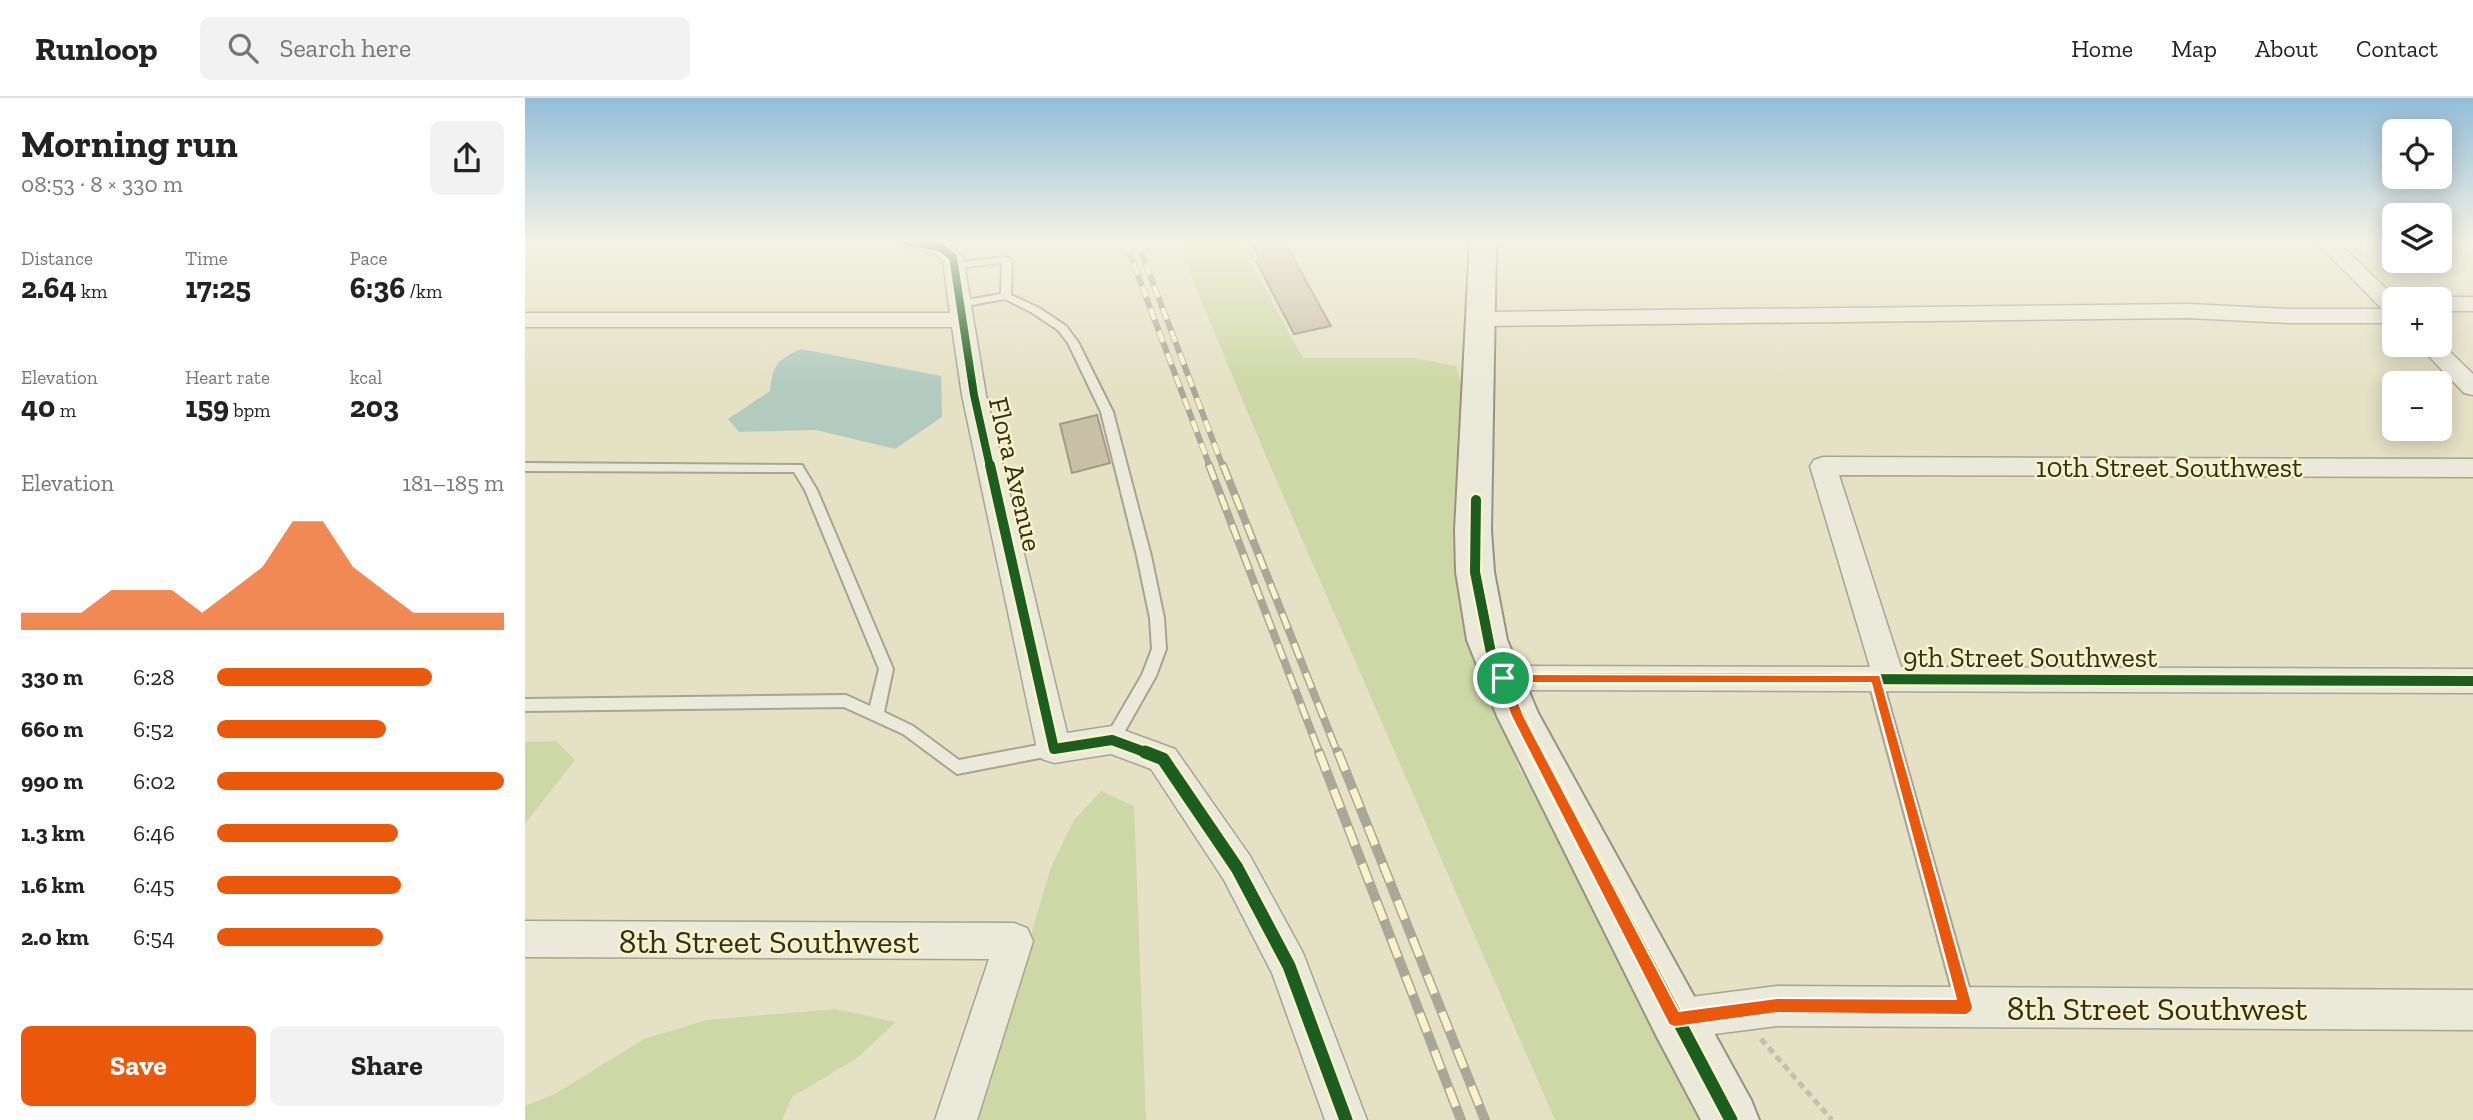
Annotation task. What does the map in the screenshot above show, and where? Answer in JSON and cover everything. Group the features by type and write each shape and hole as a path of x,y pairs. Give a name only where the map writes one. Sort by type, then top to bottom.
{"main road":[{"path":"1482,289 1473,530 1475,572 1487,640 1518,716 1675,1019 1731,1120"}],"street":[{"name":"Flora Avenue","path":"958,289 974,395 1055,749"},
{"path":"2452,304 2473,304"},
{"path":"1481,319 2187,311 2288,316 2382,309"},
{"path":"525,320 961,312"},
{"path":"2442,357 2473,388"},
{"name":"10th Street Southwest","path":"1882,679 1823,466 2473,468"},
{"name":"9th Street Southwest","path":"1503,678 2473,681"},
{"path":"1055,749 1112,740 1163,759 1237,868 1289,966 1346,1120"},
{"name":"8th Street Southwest","path":"525,939 1014,941 956,1120"},
{"name":"8th Street Southwest","path":"1675,1019 1736,1009 1777,1006 2473,1010"}],"lane":[{"path":"1006,289 1006,296"},
{"path":"961,312 1006,296 1062,328 1073,342 1107,412 1144,556 1157,618 1159,649 1149,676 1112,740"},
{"path":"525,467 798,468 811,490 885,669 876,715"},
{"path":"1882,679 1966,1007"},
{"path":"525,705 846,701 908,730 957,767 1055,749"}],"path":[{"path":"1736,1009 1832,1120"}],"green space":[{"path":"1196,289 1264,289 1303,358 1414,358 1456,366 1462,386 1464,485 1484,667 1519,769 1577,861 1715,1120 1555,1120 1268,461"},
{"path":"556,741 575,760 525,824 525,742"},
{"path":"1101,791 1134,806 1146,1120 976,1120 1051,867 1074,820"},
{"path":"835,1009 896,1022 857,1058 792,1097 782,1120 525,1120 525,1106 555,1094 644,1039 707,1020"}],"shaded area":[{"path":"801,349 941,376 942,417 895,449 816,430 739,432 728,419 770,391 778,364"}],"building":[{"path":"1270,289 1310,289 1331,326 1294,334"},
{"path":"1097,415 1110,463 1072,473 1060,424"}],"railway":[{"path":"1143,289 1210,467"},
{"path":"1155,289 1223,467"},
{"path":"1209,465 1320,754"},
{"path":"1223,465 1338,754"},
{"path":"1319,752 1461,1120"},
{"path":"1338,752 1485,1120"}],"cycle path":[{"path":"958,289 974,395 1054,749 1112,740 1163,759 1237,868 1289,966 1346,1120"},
{"path":"1476,500 1475,572 1491,653 1518,716 1569,818 1731,1120"},
{"path":"1503,678 2473,681"}],"route":[{"path":"1503,678 1875,679 1966,1007 1777,1006 1675,1019 1569,818 1518,716 1503,678"}]}
